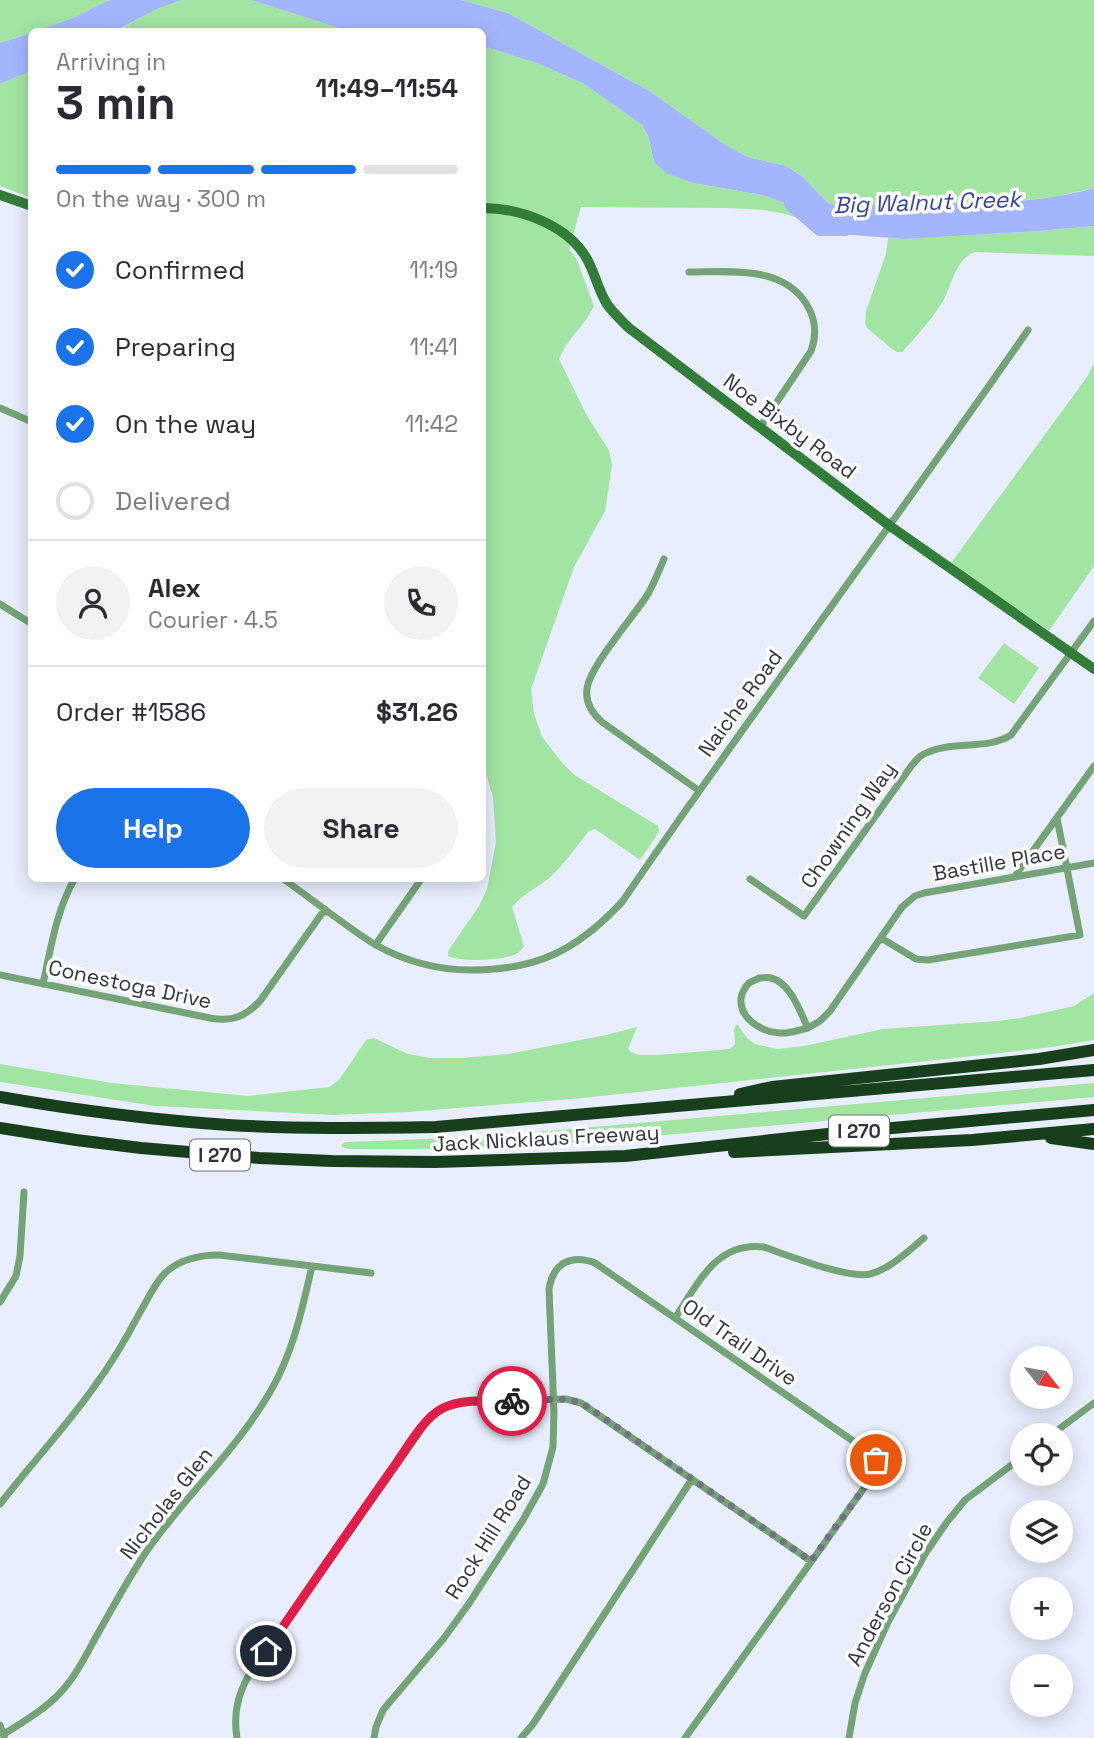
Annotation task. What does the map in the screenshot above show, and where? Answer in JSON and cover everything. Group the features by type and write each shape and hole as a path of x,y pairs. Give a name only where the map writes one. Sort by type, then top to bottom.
{"highway":[{"path":"688,1105 772,1087 1039,1059 1094,1050"},
{"name":"Jack Nicklaus Freeway","path":"0,1097 189,1122 337,1128 436,1127 1094,1070"},
{"name":"Jack Nicklaus Freeway","path":"0,1128 141,1149 259,1158 410,1162 625,1156 837,1133 1094,1110"},
{"path":"625,1156 896,1145 1094,1129"},
{"path":"1030,1136 1094,1144"}],"street":[{"path":"0,195 28,205"},
{"name":"Noe Bixby Road","path":"486,208 527,215 569,238 588,260 607,304 623,322 890,526 1094,669"},
{"path":"688,272 754,273 770,276 796,291 810,310 816,330 811,352 760,427"},
{"name":"Naiche Road","path":"288,882 376,944 412,961 450,970 515,968 550,957 595,929 622,902 698,790 890,526 1028,330"},
{"path":"0,408 28,420"},
{"path":"664,559 648,594 593,672 587,699 590,708 602,722 698,790"},
{"path":"0,604 28,622"},
{"name":"Chowning Way","path":"750,879 804,916 921,755 934,750 993,742 1011,735 1094,621"},
{"path":"1015,876 1094,766"},
{"path":"881,937 916,959 928,960 1080,935 1057,818"},
{"name":"Bastille Place","path":"808,1028 830,1011 902,907 915,896 1094,863"},
{"path":"43,984 57,918 73,882"},
{"path":"376,944 419,882"},
{"name":"Conestoga Drive","path":"0,975 230,1020 251,1011 260,1001 325,909"},
{"path":"759,978 772,978 790,993 808,1028 787,1034 756,1026 741,1007 741,995 748,984 759,978"},
{"path":"0,1302 16,1276 24,1192"},
{"path":"675,1318 710,1267 734,1249 764,1247 844,1273 861,1275 892,1263 924,1238"},
{"path":"0,1504 94,1387 158,1280 185,1260 211,1255 371,1273"},
{"name":"Old Trail Drive","path":"577,1259 595,1263 874,1457 877,1463 874,1474 811,1561"},
{"name":"Rock Hill Road","path":"374,1738 379,1718 388,1703 444,1638 468,1605 534,1503 543,1484 553,1447 554,1399 549,1289 555,1270 569,1260 577,1259"},
{"name":"Nicholas Glen","path":"4,1736 60,1693 74,1675 145,1553 171,1518 232,1448 258,1411 271,1391 292,1344 312,1266"},
{"path":"237,1738 235,1712 250,1673 426,1423 443,1408 454,1404 554,1399 582,1403 811,1561 685,1738"},
{"path":"1067,1423 1094,1403"},
{"name":"Anderson Circle","path":"849,1738 864,1673 925,1554 965,1500 1010,1466"},
{"path":"522,1738 692,1479"},
{"path":"0,1724 4,1736"}],"green space":[{"path":"0,0 109,0 75,17 43,28 28,28 28,34 0,43"},
{"path":"182,0 251,0 339,28 122,28 159,7"},
{"path":"461,0 1094,0 1094,188 1054,197 990,204 836,207 828,203 802,176 786,166 748,157 727,146 651,92 508,13"},
{"path":"486,47 539,64 584,84 642,125 648,136 654,162 693,183 762,195 787,204 820,226 786,214 764,210 581,207 569,249 577,260 594,306 559,359 587,416 609,450 612,465 605,511 574,567 531,689 534,714 542,737 564,765 576,776 658,826 659,832 640,860 595,829 589,831 554,874 512,907 524,946 521,950 502,958 454,958 448,956 448,951 479,906 487,889 496,842 493,798 486,773"},
{"path":"28,72 28,197 0,186 0,84"},
{"path":"1094,226 1094,256 975,252 968,256 958,267 938,309 902,352 892,349 867,328 866,311 886,254 888,238"},
{"path":"1094,363 1094,566 1049,631 951,563 1087,377"},
{"path":"1004,643 1039,668 1014,704 978,678"},
{"path":"1094,993 1094,1040 974,1056 583,1098 333,1115 155,1106 0,1082 0,1064 112,1083 248,1096 329,1087 339,1080 366,1040 374,1038 408,1054 430,1058 462,1058 508,1054 637,1027 628,1049 639,1055 657,1055 730,1049 735,1044 734,1029 737,1024 755,1044 778,1049 883,1029 1020,1018 1074,1006"},
{"path":"1094,1083 1094,1097 563,1144 443,1149 342,1147 346,1142 480,1137"}],"water":[{"path":"109,0 182,0 159,8 121,28 44,28"},
{"path":"251,0 461,0 508,13 651,92 727,146 748,157 786,166 802,176 828,203 836,206 1020,201 1094,188 1094,226 905,239 839,234 820,226 787,204 762,195 693,183 666,173 654,162 648,136 642,125 584,84 539,64 486,47 486,28 339,28"},
{"path":"28,34 28,72 0,84 0,43"}],"waterway":[{"name":"Big Walnut Creek","path":"791,204 820,229 845,229"}],"way so far":[{"path":"512,1401 566,1399 582,1403 811,1561 876,1471 876,1460"}],"route":[{"path":"266,1651 434,1414 443,1408 465,1402 512,1401"}]}
